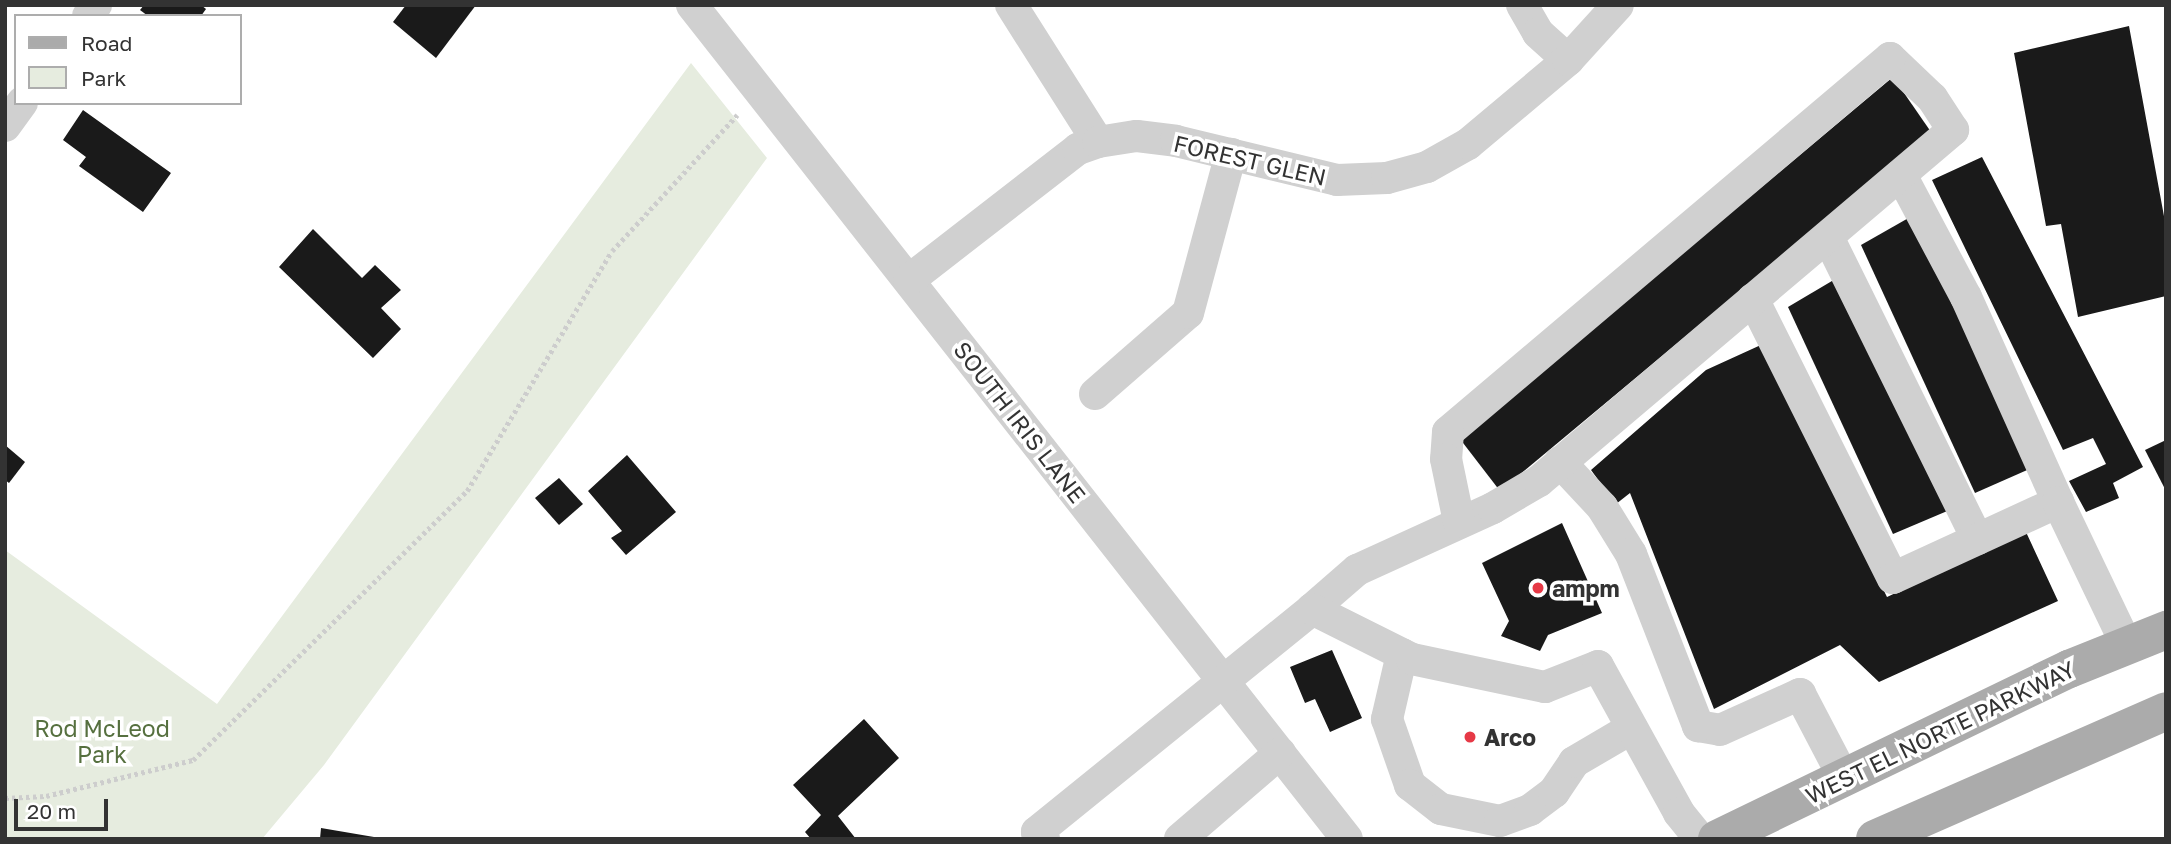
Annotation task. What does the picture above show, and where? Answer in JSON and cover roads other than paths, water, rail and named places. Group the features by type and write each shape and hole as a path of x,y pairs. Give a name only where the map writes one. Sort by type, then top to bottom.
{"main road":[{"name":"WEST EL NORTE PARKWAY","path":"1717,839 2166,630"},
{"path":"1875,839 2166,710"}],"street":[{"name":"SOUTH IRIS LANE","path":"692,5 1347,839"},
{"path":"1011,5 1098,142"},
{"path":"1522,5 1538,33 1568,60"},
{"name":"FOREST GLEN","path":"909,280 1078,149 1098,142 1137,136 1231,154 1337,180 1387,177 1427,167 1468,144 1568,60 1618,5"},
{"path":"1044,839 1037,832 1357,570 1460,522 1539,481 1953,131 1932,98 1889,58 1448,432 1446,459 1460,522"},
{"path":"5,126 21,105"},
{"path":"1095,394 1188,313 1231,154"},
{"path":"1901,175 1966,297 2058,502 2127,646"},
{"path":"1828,237 1977,539"},
{"path":"1753,299 1893,578 2058,502"},
{"path":"1560,461 1602,507 1631,554 1699,726 1720,730 1800,694 1844,778"},
{"path":"1312,609 1402,654 1545,687 1598,666 1679,813 1700,839"},
{"path":"1402,654 1387,719 1410,785 1441,809 1500,821 1530,810 1554,792 1574,762 1632,727"},
{"path":"1180,839 1280,752"}],"place":[{"name":"ampm","path":"1538,588"},
{"name":"Arco","path":"1470,737"}],"park label":[{"name":"Rod McLeod Park","path":"102,741"}]}
